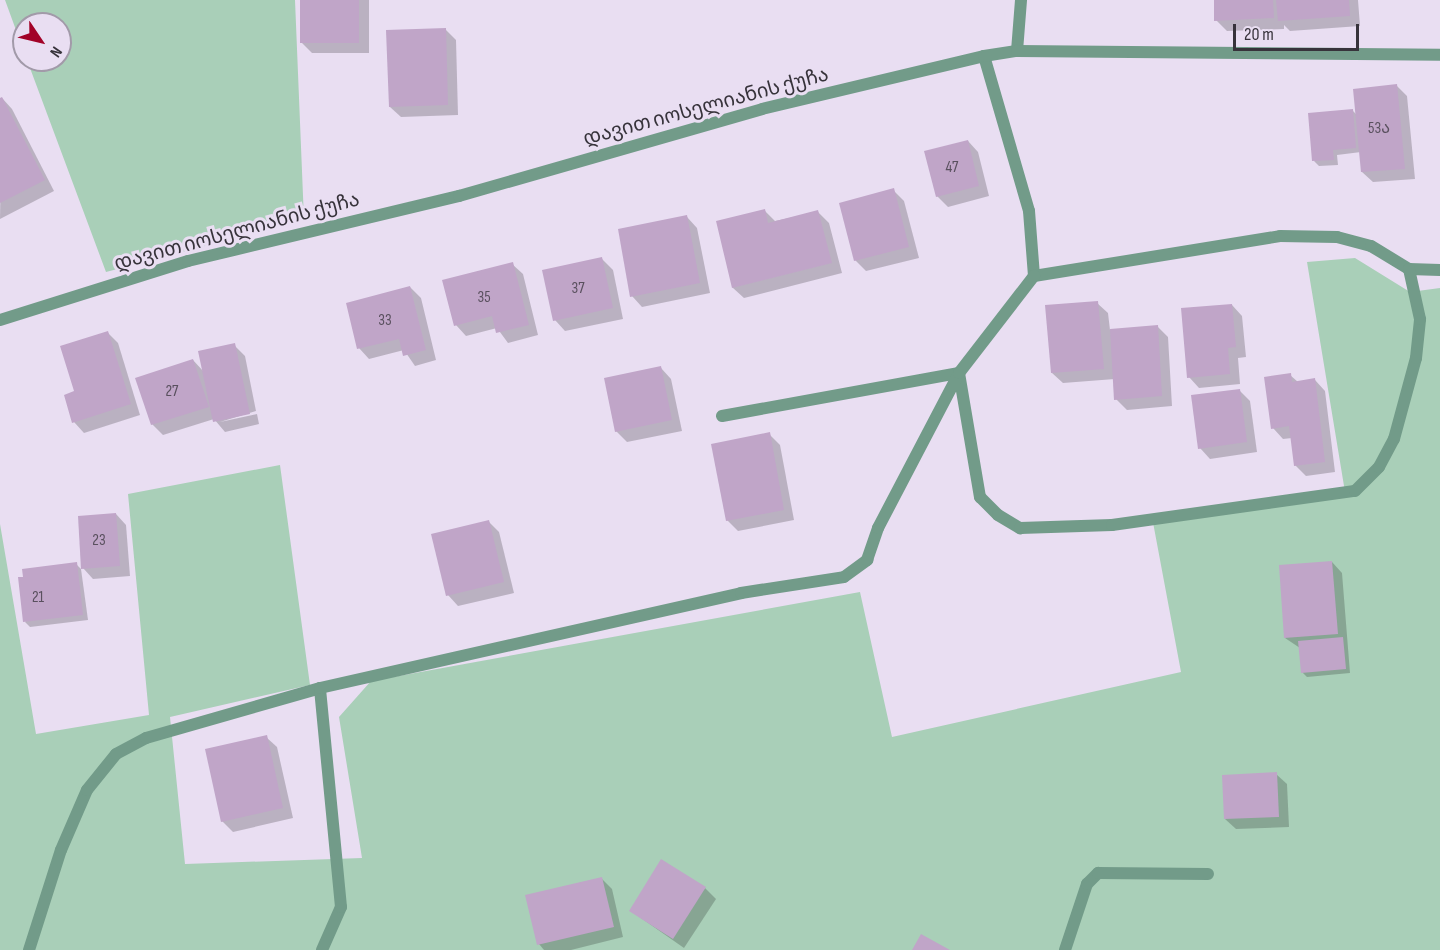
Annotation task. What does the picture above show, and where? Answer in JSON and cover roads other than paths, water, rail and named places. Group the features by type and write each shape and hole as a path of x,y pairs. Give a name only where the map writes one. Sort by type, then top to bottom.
{"street":[{"path":"1017,51 1021,0"},
{"name":"დავით იოსელიანის ქუჩა","path":"0,320 188,261 459,196 762,109 984,56 1017,51 1440,54"},
{"path":"29,950 61,850 87,790 116,754 146,738 320,688 741,593 844,577 867,560 878,528 959,373 1034,276 1029,211 984,56"},
{"path":"1034,276 1280,236 1336,237 1371,246 1409,269 1440,270"},
{"path":"959,373 980,498 998,515 1020,528 1112,525 1355,490 1379,468 1394,439 1416,358 1420,319 1409,269"},
{"path":"722,416 959,373"},
{"path":"320,688 341,907 322,950"},
{"path":"1065,950 1087,884 1098,873 1208,874"}]}
